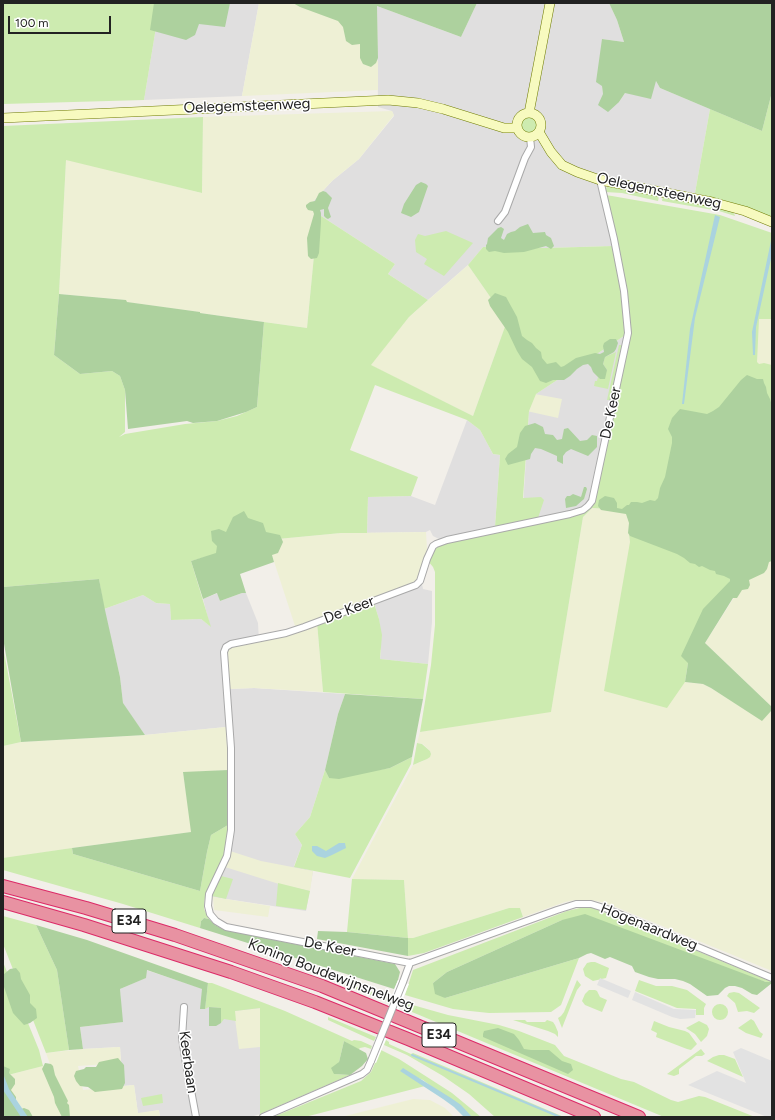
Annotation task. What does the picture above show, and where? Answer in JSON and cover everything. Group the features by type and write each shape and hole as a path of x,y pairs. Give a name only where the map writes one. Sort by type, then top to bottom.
{"highway":[{"name":"Koning Boudewijnsnelweg","path":"3,886 86,908 175,935 301,978 640,1117"},
{"name":"Koning Boudewijnsnelweg","path":"3,902 84,925 231,972 301,997 408,1039 594,1117"}],"street":[{"path":"530,113 550,3"},
{"name":"Oelegemsteenweg","path":"3,118 388,100 418,102 488,124 518,124"},
{"path":"498,220 504,212 525,158 531,147 534,135 541,127 540,120 536,115 530,113 524,114 518,124 522,135 534,135"},
{"name":"Oelegemsteenweg","path":"534,135 562,165 600,180 712,202 745,211 772,222"},
{"name":"De Keer","path":"410,963 226,927 216,921 210,914 207,901 227,856 231,830 231,748 224,652 226,647 231,644 286,633 416,585 420,581 427,559 433,546 436,544 448,540 570,514 583,510 590,504 628,334 624,291 614,239 600,180"},
{"name":"Hogenaardweg","path":"410,963 557,910 576,904 591,904 607,909 772,978"},
{"path":"263,1117 362,1074 367,1070 410,963"},
{"name":"Keerbaan","path":"184,1007 182,1038 184,1058 196,1117"}],"shaded area":[{"path":"228,3 259,3 242,96 144,100 156,27"},
{"path":"477,3 609,3 617,20 624,42 602,39 603,94 619,102 625,93 656,81 660,88 710,109 695,193 617,181 595,176 613,246 547,248 483,247 468,265 428,300 388,274 395,264 318,214 309,206 332,181 359,159 394,116 392,111 378,107 377,6 461,37"},
{"path":"624,336 589,500 582,507 576,510 522,522 529,411 536,394"},
{"path":"467,420 480,430 493,454 500,455 495,527 440,539 433,546 439,539 433,536 430,530 426,532 367,533 368,497 411,496 435,505"},
{"path":"419,583 422,584 423,589 432,591 432,622 428,664 380,659 379,619 373,600"},
{"path":"218,593 220,601 246,593 258,623 259,641 230,689 254,688 345,694 338,714 325,770 310,817 295,834 302,845 294,866 313,871 306,911 213,897 207,894 228,833 228,748 226,727 145,735 123,704 120,677 104,609 143,595 156,603 170,604 171,620 201,619 210,626 203,599"},
{"path":"146,970 261,1008 260,1114 251,1117 160,1117 159,1110 138,1114 134,1085 123,1086 120,1047 83,1049 80,1027 122,1022 120,989 145,978"},
{"path":"600,978 631,991 628,998 597,985"},
{"path":"635,992 674,1009 696,1010 695,1018 680,1019 672,1017 632,1000"},
{"path":"741,1048 772,1061 772,1117 767,1117 688,1085 717,1071 746,1083 733,1052"}],"green space":[{"path":"3,3 160,3 144,100 3,104"},
{"path":"154,3 230,3 225,27 199,24 195,35 186,40 150,30"},
{"path":"259,3 316,3 364,35 364,61 378,61 378,90 242,96"},
{"path":"293,3 477,3 461,37 377,6 378,58 376,63 371,67 363,64 360,58 360,44 352,45 346,41 343,27 338,21"},
{"path":"609,3 772,3 772,92 762,131 660,88 656,81 651,99 625,93 619,102 608,112 598,105 603,94 602,86 596,82 602,39 624,42 617,20"},
{"path":"772,92 772,218 730,202 695,193 710,109 762,131"},
{"path":"392,111 394,115 359,159 332,181 309,206 318,214 307,328 126,302 126,300 59,294 66,159 202,193 203,117"},
{"path":"528,115 534,118 537,124 534,130 528,133 522,130 519,124 522,118"},
{"path":"203,117 202,193 66,160 59,294 54,355 80,374 112,371 120,376 125,390 125,432 119,437 125,434 185,424 217,421 237,416 257,407 264,322 307,328 318,214 395,264 388,274 428,300 409,317 371,365 473,416 507,321 468,265 483,247 547,248 613,246 605,195 720,215 772,233 772,319 759,319 757,362 759,364 764,363 772,365 772,440 667,481 659,502 631,513 610,509 592,508 583,517 551,712 420,732 431,665 435,625 435,572 428,561 436,547 447,542 590,508 630,329 624,336 536,394 529,411 523,498 541,497 544,500 538,518 495,527 500,455 493,454 480,430 467,420 375,385 350,450 418,477 411,496 368,497 367,533 341,533 267,540 191,561 211,627 201,619 171,620 170,604 156,603 143,595 104,609 99,579 3,587 3,126"},
{"path":"421,182 428,186 419,212 411,217 401,213 404,204 416,185"},
{"path":"609,186 659,196 658,201 622,193 605,192 604,189"},
{"path":"323,191 332,198 328,208 331,217 328,219 326,218 324,216 324,209 320,210 321,222 319,253 317,258 311,259 308,256 307,238 314,214 313,211 308,210 306,205 315,201 319,193"},
{"path":"663,196 733,211 735,216 719,211 662,201"},
{"path":"528,224 533,233 545,232 546,235 551,238 554,246 551,249 546,246 524,252 504,253 495,251 489,252 486,249 488,238 498,228 501,227 504,229 501,238 504,240 507,234"},
{"path":"446,231 473,243 444,276 424,264 427,259 416,252 415,240 418,234 425,236"},
{"path":"468,265 507,321 473,416 370,365 409,317"},
{"path":"495,293 506,297 517,317 522,336 541,352 542,358 547,364 556,362 561,367 576,358 595,353 600,354 604,352 604,343 610,339 616,339 618,343 616,349 614,352 605,357 603,364 607,370 605,379 600,379 588,364 577,369 564,380 553,380 546,383 540,381 532,367 522,359 508,332 490,306 488,300"},
{"path":"59,294 126,300 127,302 264,322 257,407 217,421 193,423 187,421 128,429 125,390 120,376 112,371 80,374 54,355"},
{"path":"758,318 772,319 772,365 756,364"},
{"path":"619,345 622,345 611,400 607,400"},
{"path":"616,352 608,389 594,386 598,377 600,379 607,370 603,364 605,357"},
{"path":"747,375 757,379 763,379 772,406 772,561 769,562 764,573 749,580 750,585 748,589 742,590 737,598 733,598 705,643 772,707 772,710 762,721 711,688 703,684 685,682 688,663 681,656 703,609 730,581 730,579 716,574 715,571 690,563 677,554 630,536 628,533 629,523 626,514 601,510 598,506 599,500 605,496 614,498 617,503 617,508 622,509 631,502 642,503 650,500 655,501 658,498 660,488 665,477 672,443 672,437 668,429 672,418 680,409 707,414 713,411 719,407 741,380"},
{"path":"524,392 562,399 558,418 522,410"},
{"path":"535,423 543,427 545,434 553,435 557,440 562,439 564,429 568,428 580,441 587,440 592,435 597,436 597,447 588,456 571,449 563,456 563,464 557,461 557,456 535,448 530,459 508,465 505,459 508,454 517,447 520,433 525,426"},
{"path":"584,487 587,489 584,499 576,506 566,508 565,499 567,496 573,494 581,497"},
{"path":"592,508 610,509 631,513 629,534 630,542 683,683 703,684 762,720 772,710 772,971 606,903 591,900 575,900 565,902 523,917 520,908 509,908 413,938 408,938 404,880 352,879 413,765 423,761 431,754 423,744 417,743 420,732 551,711 583,517"},
{"path":"244,511 248,518 263,523 266,532 280,535 283,542 278,553 272,555 274,562 240,574 246,593 220,601 217,593 203,599 191,561 216,553 217,546 212,541 211,531 219,529 226,532 233,517"},
{"path":"426,532 427,549 418,580 334,613 317,622 323,692 254,688 230,689 228,649 232,646 296,629 267,540 341,533"},
{"path":"629,534 698,559 731,579 688,663 685,682 667,708 604,691 630,542"},
{"path":"772,538 772,707 705,643"},
{"path":"99,579 120,677 123,703 145,735 21,742 3,638 3,587"},
{"path":"373,600 382,635 380,659 428,664 423,699 323,692 317,622"},
{"path":"3,647 21,742 3,746"},
{"path":"345,694 423,699 412,757 390,768 339,779 329,778 325,770 338,714"},
{"path":"226,727 228,770 183,773 192,832 3,859 3,746 21,742 145,735"},
{"path":"417,743 422,744 430,751 431,754 427,759 413,765"},
{"path":"412,757 411,764 350,878 294,867 302,845 295,834 310,817 325,770 329,778 390,768"},
{"path":"228,770 228,825 211,835 200,891 73,854 72,848 191,832 183,772"},
{"path":"228,825 226,849 205,898 204,909 209,919 204,918 201,921 200,928 123,904 3,870 3,858 72,848 73,854 200,891 211,835"},
{"path":"230,851 261,861 313,871 310,891 279,884 225,867"},
{"path":"221,876 233,879 226,899 212,896"},
{"path":"352,879 404,880 408,938 347,932"},
{"path":"278,883 310,891 306,910 276,906"},
{"path":"213,897 270,906 268,917 214,910"},
{"path":"509,908 520,908 523,917 424,953 408,956 408,938 413,938"},
{"path":"580,908 593,908 772,982 766,982 562,920 447,972 433,983 445,998 579,958 561,1005 551,1012 489,1013 470,1011 453,1009 405,995 413,970 567,911"},
{"path":"585,914 772,983 757,995 752,994 742,988 729,986 718,995 707,996 683,981 649,977 635,972 632,966 610,957 605,959 591,953 579,958 445,998 435,994 433,983 447,972 562,920"},
{"path":"3,916 36,925 57,970 69,1050 46,1053 3,944"},
{"path":"204,918 209,919 215,925 224,930 395,964 400,972 398,980 394,989 200,928 201,921"},
{"path":"36,925 87,940 208,983 205,1009 200,1009 202,989 147,970 146,978 120,989 123,1022 80,1027 83,1049 69,1050 57,970"},
{"path":"318,931 347,932 408,938 408,956 317,939"},
{"path":"3,962 39,1050 43,1066 4,1076"},
{"path":"595,962 609,968 606,978 593,981 585,976 583,969 587,963"},
{"path":"16,968 20,973 21,979 30,995 30,1003 36,1009 37,1018 24,1025 13,1013 3,984 3,975 10,969"},
{"path":"336,980 391,998 389,1002 335,981"},
{"path":"577,980 581,985 577,990 562,1028 558,1018 564,1012"},
{"path":"639,980 656,986 672,986 687,990 706,1004 704,1008 704,1015 696,1015 696,1009 677,1008 635,991"},
{"path":"208,983 212,983 285,1011 352,1041 361,1041 372,1046 371,1049 365,1047 358,1050 344,1041 339,1062 334,1074 350,1075 260,1114 260,1008 235,1011 236,1021 224,1019 221,1023 221,1008 209,1007 205,1009"},
{"path":"589,990 597,991 600,997 607,1000 602,1012 585,1005 582,1001 585,994"},
{"path":"729,993 739,993 760,1008 754,1013 747,1011 738,1012 735,1003 727,996"},
{"path":"402,1002 448,1015 499,1025 519,1031 555,1045 564,1056 621,1079 634,1082 671,1100 678,1102 699,1096 705,1097 755,1117 664,1117 400,1007"},
{"path":"717,1004 723,1004 728,1009 726,1018 723,1020 717,1020 712,1015 712,1009"},
{"path":"209,1007 221,1008 221,1023 216,1026 209,1026"},
{"path":"261,1008 260,1047 239,1049 234,1011"},
{"path":"328,1017 376,1037 374,1041 328,1020"},
{"path":"751,1019 763,1034 761,1038 746,1033 738,1028"},
{"path":"513,1020 545,1022 547,1020 553,1022 558,1032 558,1037 548,1031"},
{"path":"654,1021 689,1033 697,1044 691,1050 656,1037 657,1033 651,1030"},
{"path":"699,1021 707,1025 709,1029 707,1036 701,1042 695,1034 686,1028"},
{"path":"498,1028 514,1034 524,1049 549,1050 562,1061 571,1064 573,1070 568,1074 483,1037 484,1031"},
{"path":"386,1040 389,1044 411,1054 413,1053 564,1117 495,1117 469,1094 443,1076 407,1055 384,1045"},
{"path":"344,1041 366,1053 368,1059 362,1066 350,1075 334,1074 331,1068 339,1062"},
{"path":"120,1047 121,1063 78,1066 83,1090 134,1085 138,1113 159,1110 160,1117 28,1117 9,1089 4,1076 43,1066 65,1115 68,1114 46,1053"},
{"path":"701,1049 705,1054 702,1056 696,1056 679,1069 679,1074 674,1076 667,1074"},
{"path":"381,1050 399,1059 452,1093 481,1117 471,1117 423,1080 401,1071 425,1086 305,1117 273,1117 361,1081 371,1072"},
{"path":"719,1055 724,1055 735,1059 743,1077 707,1061"},
{"path":"118,1058 124,1065 125,1083 122,1089 95,1092 88,1087 80,1086 76,1081 74,1076 76,1071 86,1067 96,1067 99,1062"},
{"path":"45,1063 53,1066 55,1075 68,1101 67,1103 69,1105 70,1117 62,1117 55,1103 54,1097 42,1069"},
{"path":"3,1066 10,1069 9,1073 15,1079 15,1084 11,1090 16,1097 16,1101 21,1109 24,1108 29,1110 33,1117 3,1117"},
{"path":"162,1094 163,1103 143,1106 141,1098"},
{"path":"413,1099 430,1100 445,1108 454,1117 341,1117"}],"water":[{"path":"715,215 720,217 695,318 684,404 682,404 690,329"},
{"path":"772,236 772,254 756,327 755,355 753,355 752,332"},
{"path":"339,843 345,843 346,848 325,858 317,856 312,851 312,846 317,846 326,851"},
{"path":"3,1068 4,1076 9,1089 28,1117 21,1117 3,1090"},
{"path":"403,1068 461,1105 472,1117 464,1117 443,1099 400,1071"}],"pier":[{"path":"398,980 409,984 376,1063 368,1059"}],"waterway":[{"path":"412,1055 560,1117"}]}
